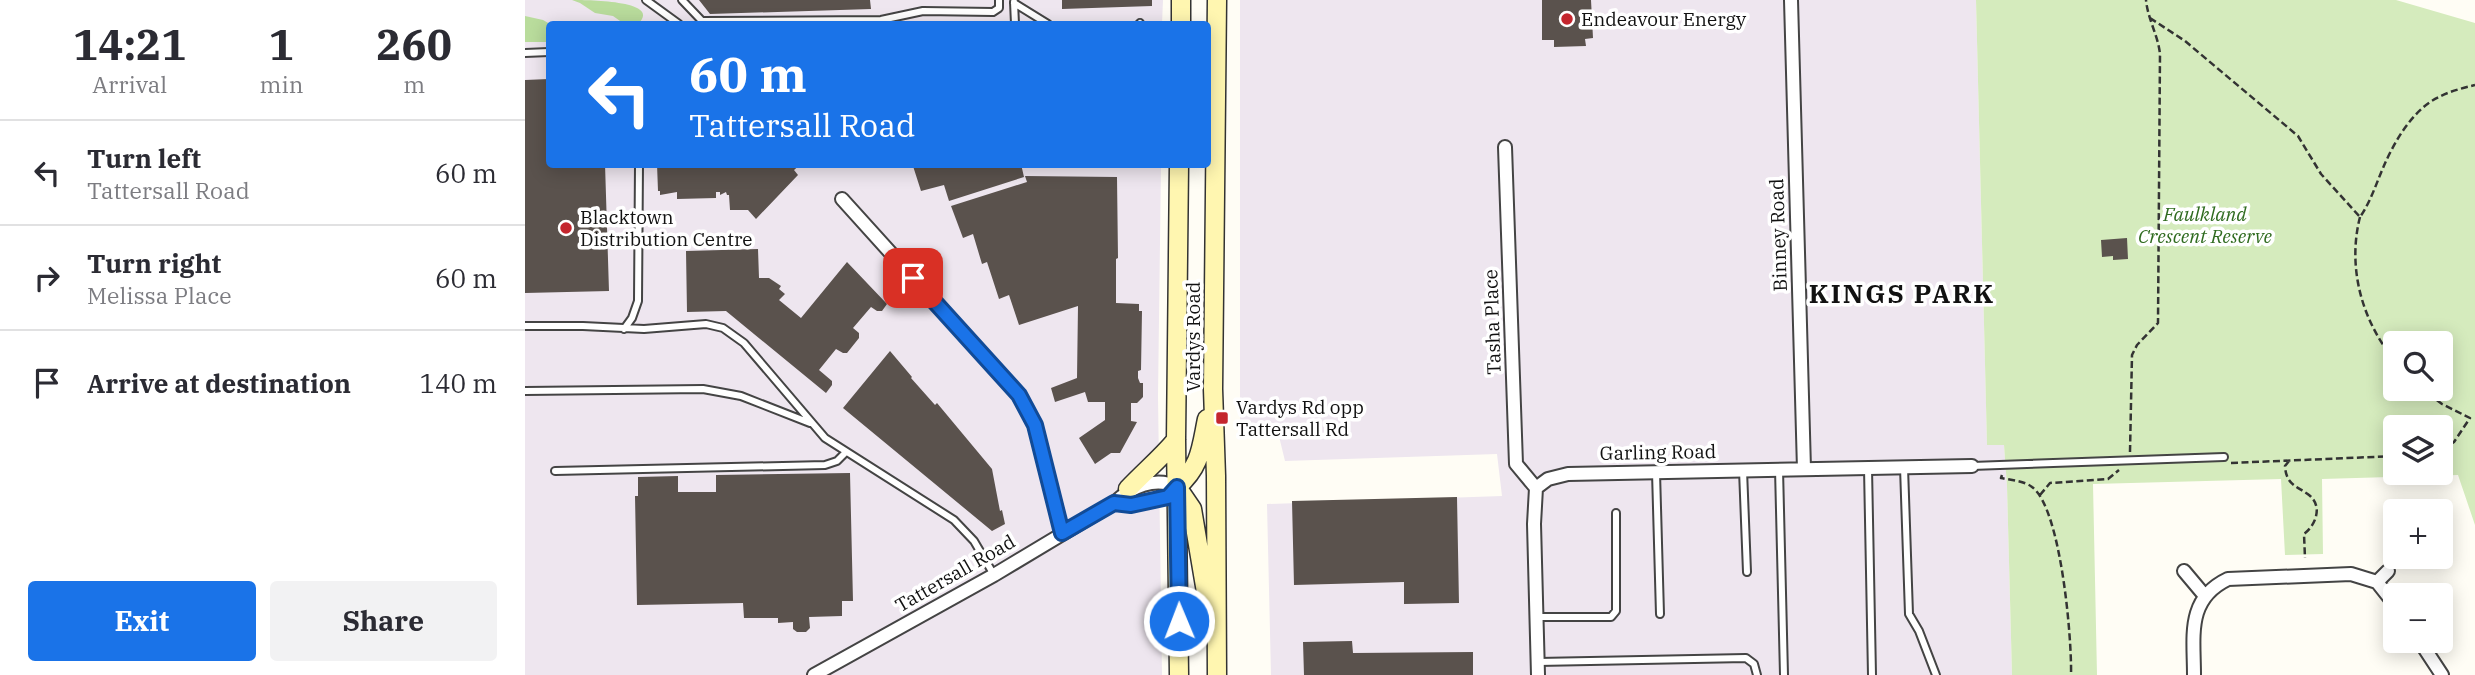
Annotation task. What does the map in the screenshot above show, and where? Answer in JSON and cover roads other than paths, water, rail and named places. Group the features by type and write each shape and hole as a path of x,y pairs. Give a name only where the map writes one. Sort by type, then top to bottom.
{"main road":[{"path":"1181,0 1181,21"},
{"name":"Vardys Road","path":"1217,0 1213,389 1217,668"},
{"name":"Vardys Road","path":"1179,168 1176,440 1179,675"},
{"path":"1213,389 1198,461 1191,475 1177,487 1192,509 1217,668"},
{"path":"1128,489 1176,440"}],"street":[{"name":"Binney Road","path":"1791,0 1804,469"},
{"name":"Tasha Place","path":"1505,147 1516,464 1536,488"},
{"path":"842,199 1019,395 1035,425 1062,533"},
{"name":"Garling Road","path":"1536,488 1548,479 1568,474 1972,466"},
{"path":"1128,489 1165,481 1177,487"},
{"name":"Tattersall Road","path":"1114,503 1131,505 1168,497 1177,487"},
{"path":"1536,488 1534,524 1538,668"},
{"name":"Tattersall Road","path":"814,675 994,575 1114,503 1128,489"},
{"path":"2184,571 2205,596"},
{"path":"2377,582 2388,571"},
{"path":"2194,675 2195,615 2205,596 2216,584 2241,577 2351,574 2377,582 2383,590"},
{"path":"2428,653 2442,675"}],"lane":[{"path":"646,0 675,21"},
{"path":"682,0 702,21 881,20 923,11 993,12 999,8 999,0"},
{"path":"1014,2 1015,21"},
{"path":"1014,2 1043,21"},
{"path":"525,53 546,52"},
{"path":"624,328 632,318 638,301 639,168"},
{"path":"525,326 624,328 706,324 731,332 744,343 825,438 954,520 974,541 994,575"},
{"path":"525,391 703,389 741,396 812,424"},
{"path":"555,471 825,465 837,461 846,452"},
{"path":"1972,466 2224,460"},
{"path":"1904,467 1909,614 1919,631 1935,675"},
{"path":"1868,468 1872,675"},
{"path":"1779,469 1784,675"},
{"path":"1743,470 1747,572"},
{"path":"1656,472 1660,614"},
{"path":"1537,617 1600,618 1611,617 1616,611 1616,513"},
{"path":"1538,668 1746,658 1754,664 1757,675"}],"place":[{"name":"Endeavour Energy","path":"1567,19"},
{"name":"Blacktown Distribution Centre","path":"566,228"},
{"name":"Vardys Rd opp Tattersall Rd","path":"1222,418"}],"district":[{"name":"KINGS PARK","path":"1902,294"}],"park label":[{"name":"Faulkland Crescent Reserve","path":"2205,225"}]}
